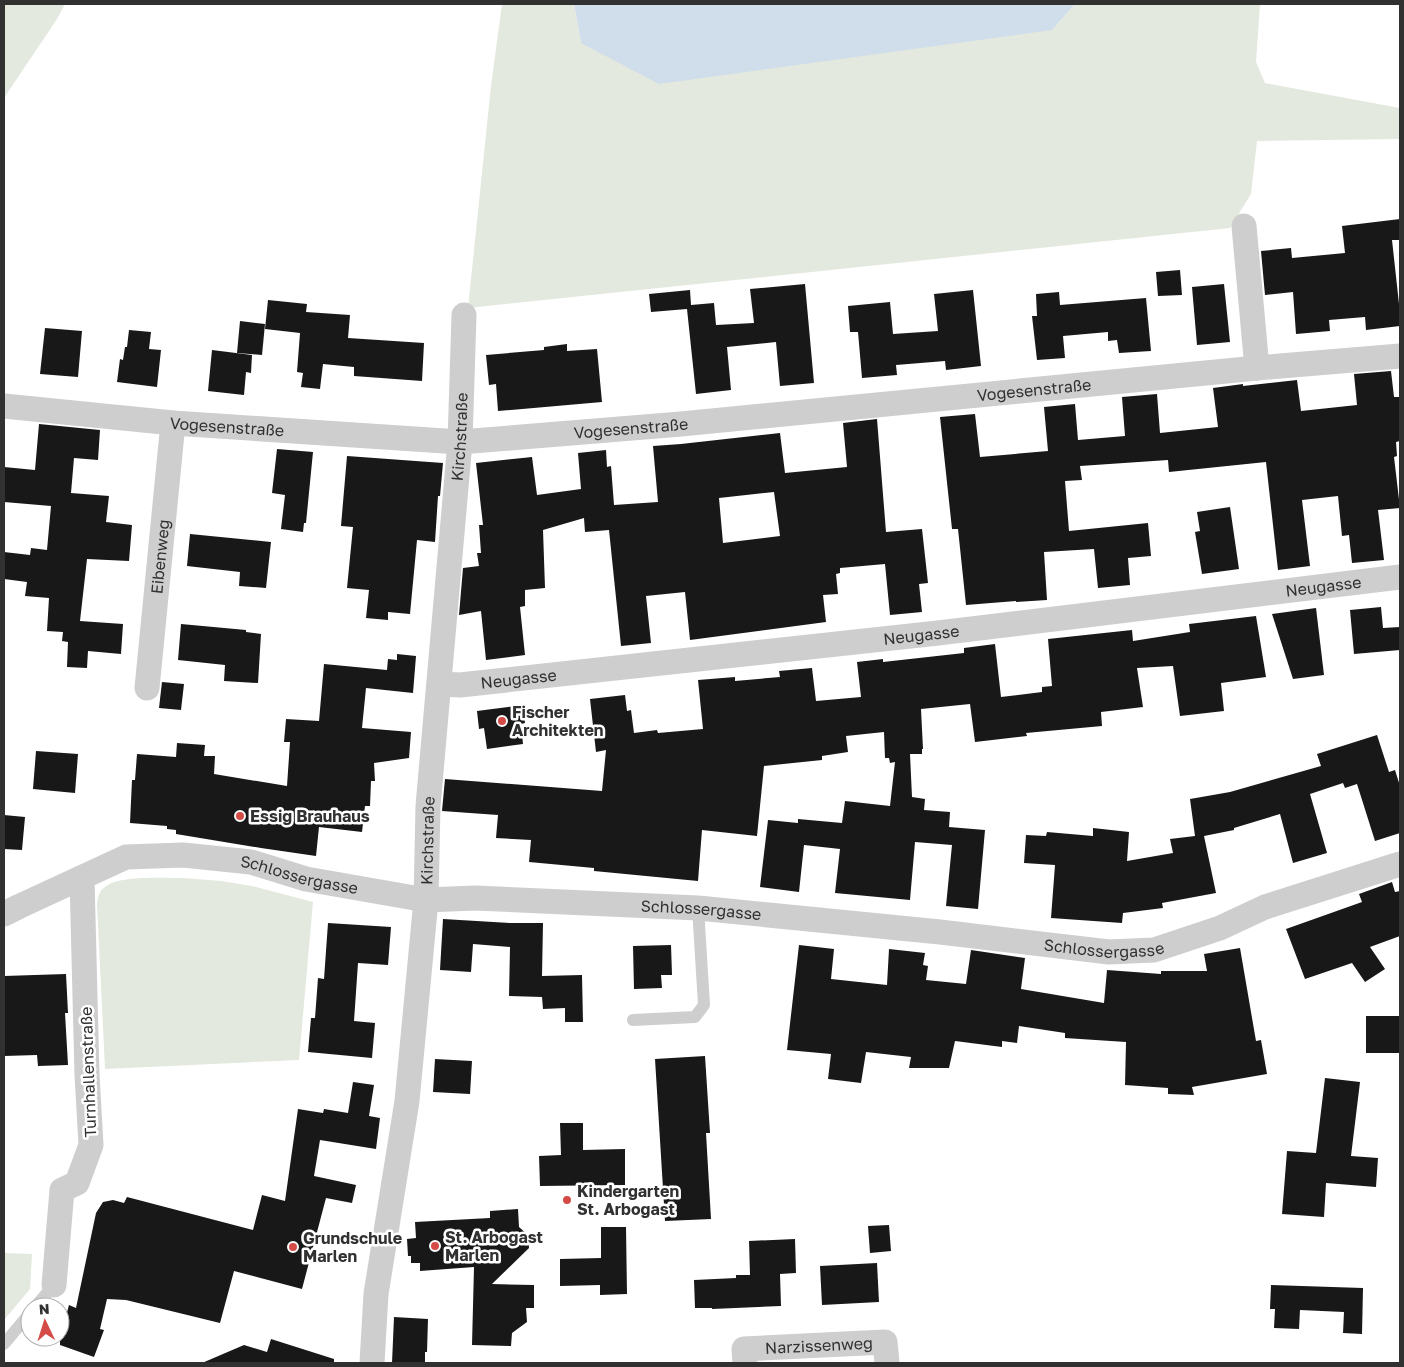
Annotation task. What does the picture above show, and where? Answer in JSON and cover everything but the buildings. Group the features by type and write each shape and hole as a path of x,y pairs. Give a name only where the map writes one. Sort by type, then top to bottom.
{"street":[{"path":"1244,226 1257,368"},
{"name":"Kirchstraße","path":"372,1363 376,1294 407,1101 426,900 428,806 460,442 464,315"},
{"name":"Vogesenstraße","path":"4,406 172,423 460,442 681,424 1257,368 1400,356"},
{"name":"Eibenweg","path":"148,688 172,423"},
{"name":"Neugasse","path":"440,684 460,685 928,634 1400,578"},
{"name":"Schlossergasse","path":"4,914 126,857 183,855 251,862 306,880 426,900 475,898 698,908 940,932 1109,952 1154,950 1220,928 1265,907 1400,864"},
{"name":"Turnhallenstraße","path":"54,1285 62,1190 77,1183 91,1145 87,1075 82,878"},
{"name":"Narzissenweg","path":"745,1363 744,1349 885,1342 887,1363"}],"lane":[{"path":"633,1020 695,1017 704,1005 698,908"},
{"path":"44,1297 54,1285"},
{"path":"4,1344 20,1325"}],"shaded area":[{"path":"4,4 65,4 4,98"},
{"path":"502,4 574,4 581,43 1052,30 1075,4 1260,4 1256,62 1265,83 1400,108 1400,139 1257,141 1251,194 1230,228 468,308 491,86"},
{"path":"142,878 183,878 252,886 313,902 299,1060 105,1069 97,904 99,894 101,890 111,883 120,881"},
{"path":"4,1253 32,1254 30,1289 23,1297 20,1297 20,1301 4,1320"}],"water":[{"path":"574,4 1075,4 1052,30 659,84 581,43"}],"place":[{"name":"Fischer Architekten","path":"502,721"},
{"name":"Essig Brauhaus","path":"240,816"},
{"name":"Kindergarten St. Arbogast","path":"567,1200"},
{"name":"St. Arbogast Marlen","path":"435,1246"},
{"name":"Grundschule Marlen","path":"293,1247"}]}
